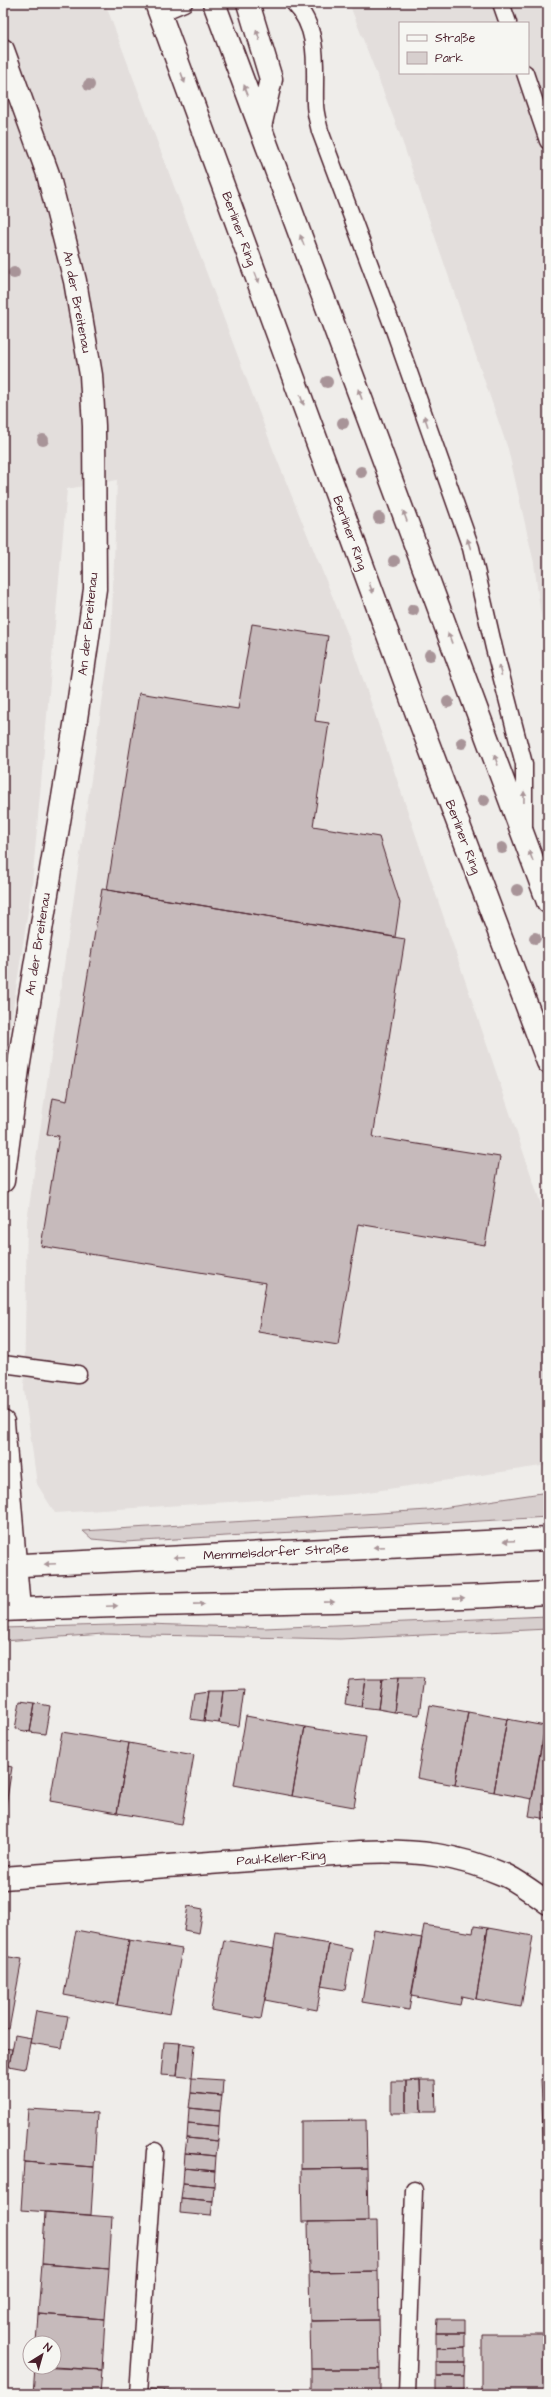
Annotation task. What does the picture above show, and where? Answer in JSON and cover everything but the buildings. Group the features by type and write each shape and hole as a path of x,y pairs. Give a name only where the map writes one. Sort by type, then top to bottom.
{"main road":[{"path":"214,3 548,902"},
{"path":"248,3 271,79 260,127"},
{"name":"Berliner Ring","path":"158,8 417,714 548,1062"},
{"name":"An der Breitenau","path":"3,50 48,174 74,281 91,375 94,426 95,590 76,719 18,1069 3,1181"},
{"path":"3,1422 11,1610 160,1604 428,1600 548,1593"},
{"name":"Memmelsdorfer Straße","path":"9,1566 548,1539"},
{"name":"Paul-Keller-Ring","path":"3,1878 361,1852 414,1851 455,1858 508,1877 548,1903"}],"lane":[{"path":"158,8 184,3"},
{"path":"294,3 310,30 317,62 315,105 320,131 393,327 471,548 494,648 524,764 524,836"},
{"path":"501,3 508,22"},
{"path":"525,74 548,141"},
{"path":"3,1364 78,1374"},
{"path":"138,2394 154,2152"},
{"path":"407,2394 414,2190"}],"shaded area":[{"path":"3,3 105,3 274,452 348,635 548,1225 548,1465 355,1494 55,1513 37,1484 24,1390 27,1221 111,641 117,480 67,489 32,885 3,1074"},
{"path":"349,3 548,3 548,670 534,563 508,449 399,132"}],"green space":[{"path":"548,1492 548,1517 125,1542 92,1539 83,1531 429,1510"},
{"path":"548,1616 548,1629 340,1639 103,1634 3,1641 3,1628 147,1624 265,1628"}]}
